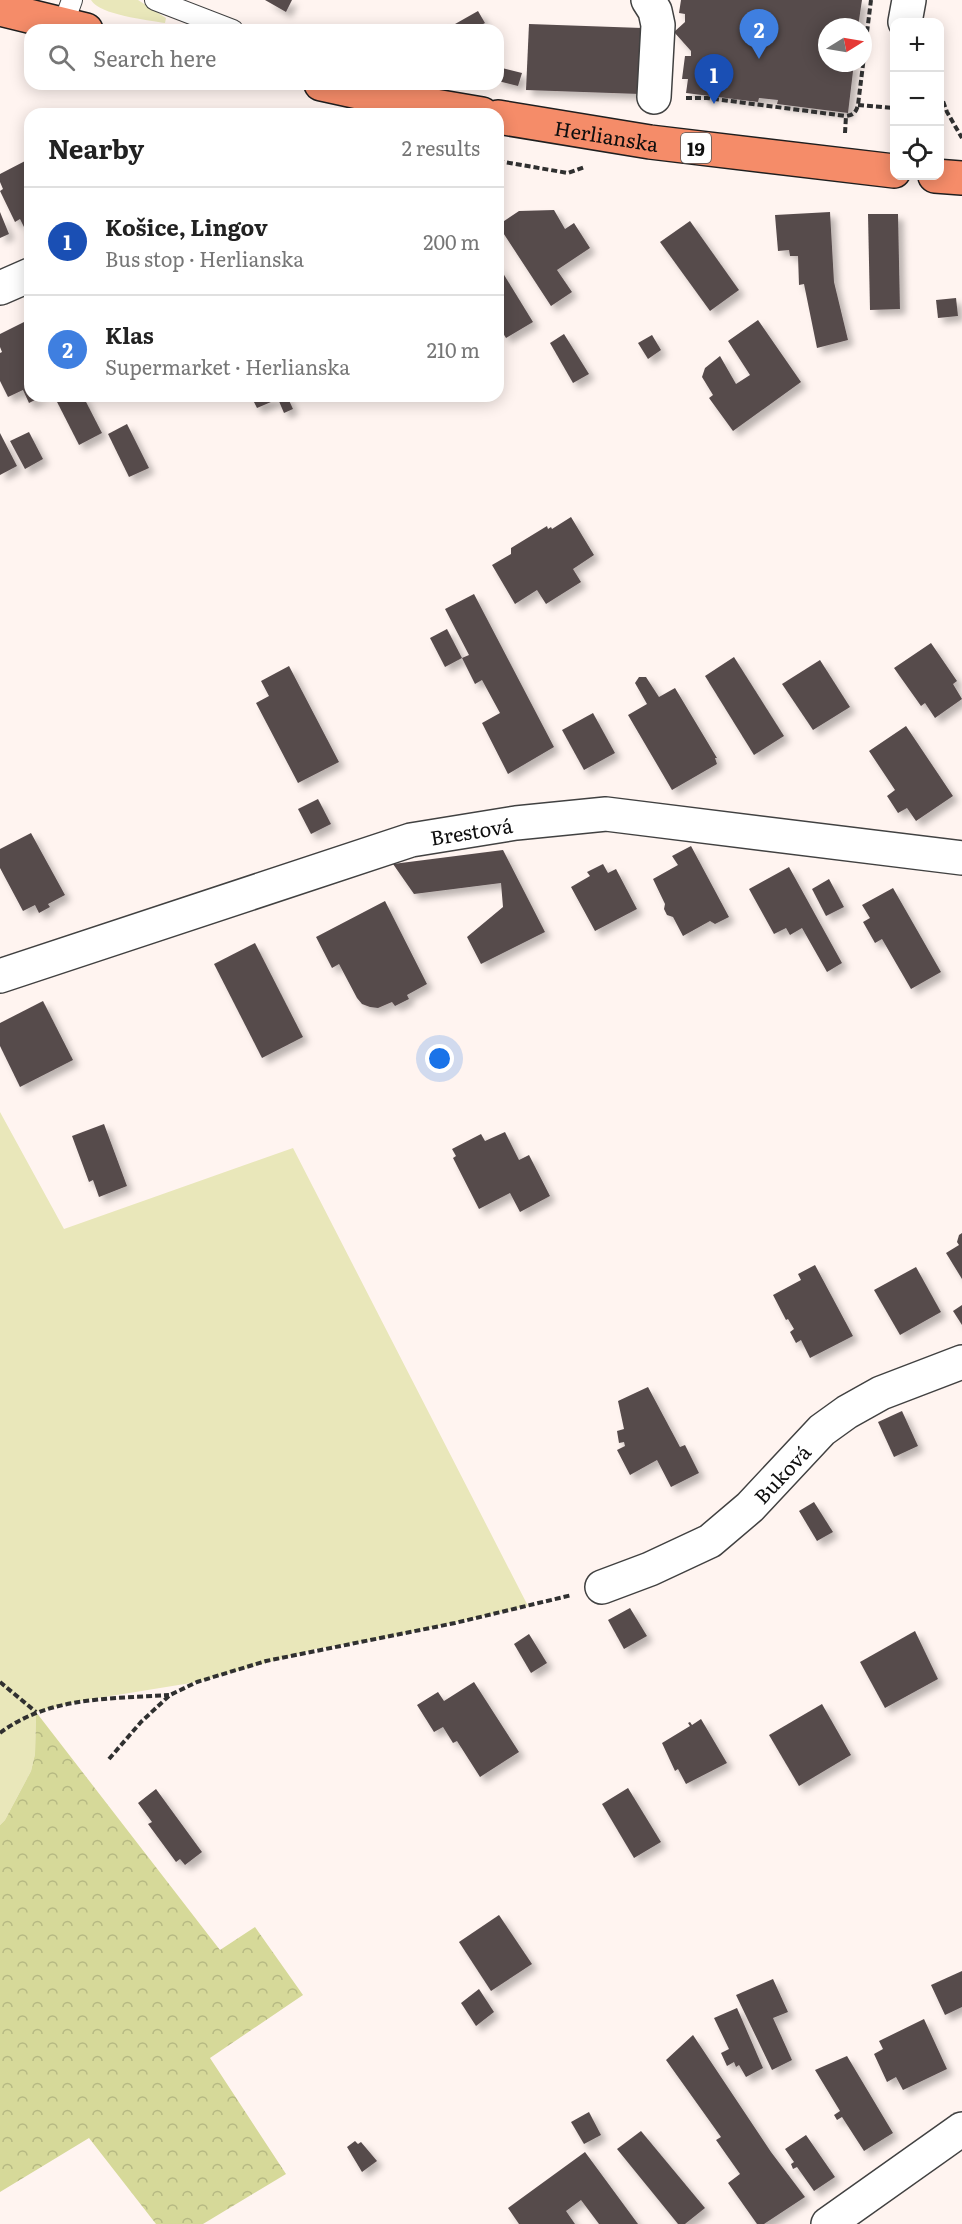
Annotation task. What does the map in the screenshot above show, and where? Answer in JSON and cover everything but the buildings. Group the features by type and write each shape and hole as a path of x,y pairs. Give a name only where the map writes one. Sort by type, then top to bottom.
{"main road":[{"path":"0,9 74,18"},
{"path":"335,90 371,105 408,108"},
{"name":"Herlianska","path":"504,118 650,142 890,171"},
{"path":"944,177 962,178"}],"street":[{"path":"648,0 655,11 658,25 654,97"},
{"path":"906,18 909,0"},
{"path":"0,288 24,278"},
{"name":"Brestová","path":"0,976 411,840 561,818 606,814 962,858"},
{"name":"Buková","path":"602,1587 650,1569 710,1541 750,1507 822,1430 847,1412 881,1393 962,1362"},
{"path":"828,2224 962,2129"}],"lane":[{"path":"155,0 217,24"}],"path":[{"path":"869,18 871,0"},
{"path":"654,97 707,98 846,117"},
{"path":"858,105 890,108"},
{"path":"944,105 962,138"},
{"path":"109,1759 141,1722 170,1695 197,1682 266,1661 455,1623 602,1587"},
{"path":"0,1682 36,1712"},
{"path":"0,1733 15,1722 36,1712 80,1701 170,1695"}],"shaded area":[{"path":"91,0 138,0 166,18 165,23 104,10"},
{"path":"0,1112 64,1229 293,1148 528,1606 389,1637 316,1649 197,1682 80,1701 36,1712 35,1754 31,1771 5,1820 0,1825"}],"green space":[{"path":"36,1712 220,1950 255,1927 303,1995 210,2058 286,2174 203,2224 156,2224 89,2138 0,2192 0,1825 5,1820 31,1771 35,1754"}],"place":[{"name":"Klas","path":"759,59"},
{"name":"Košice, Lingov","path":"714,104"}]}
